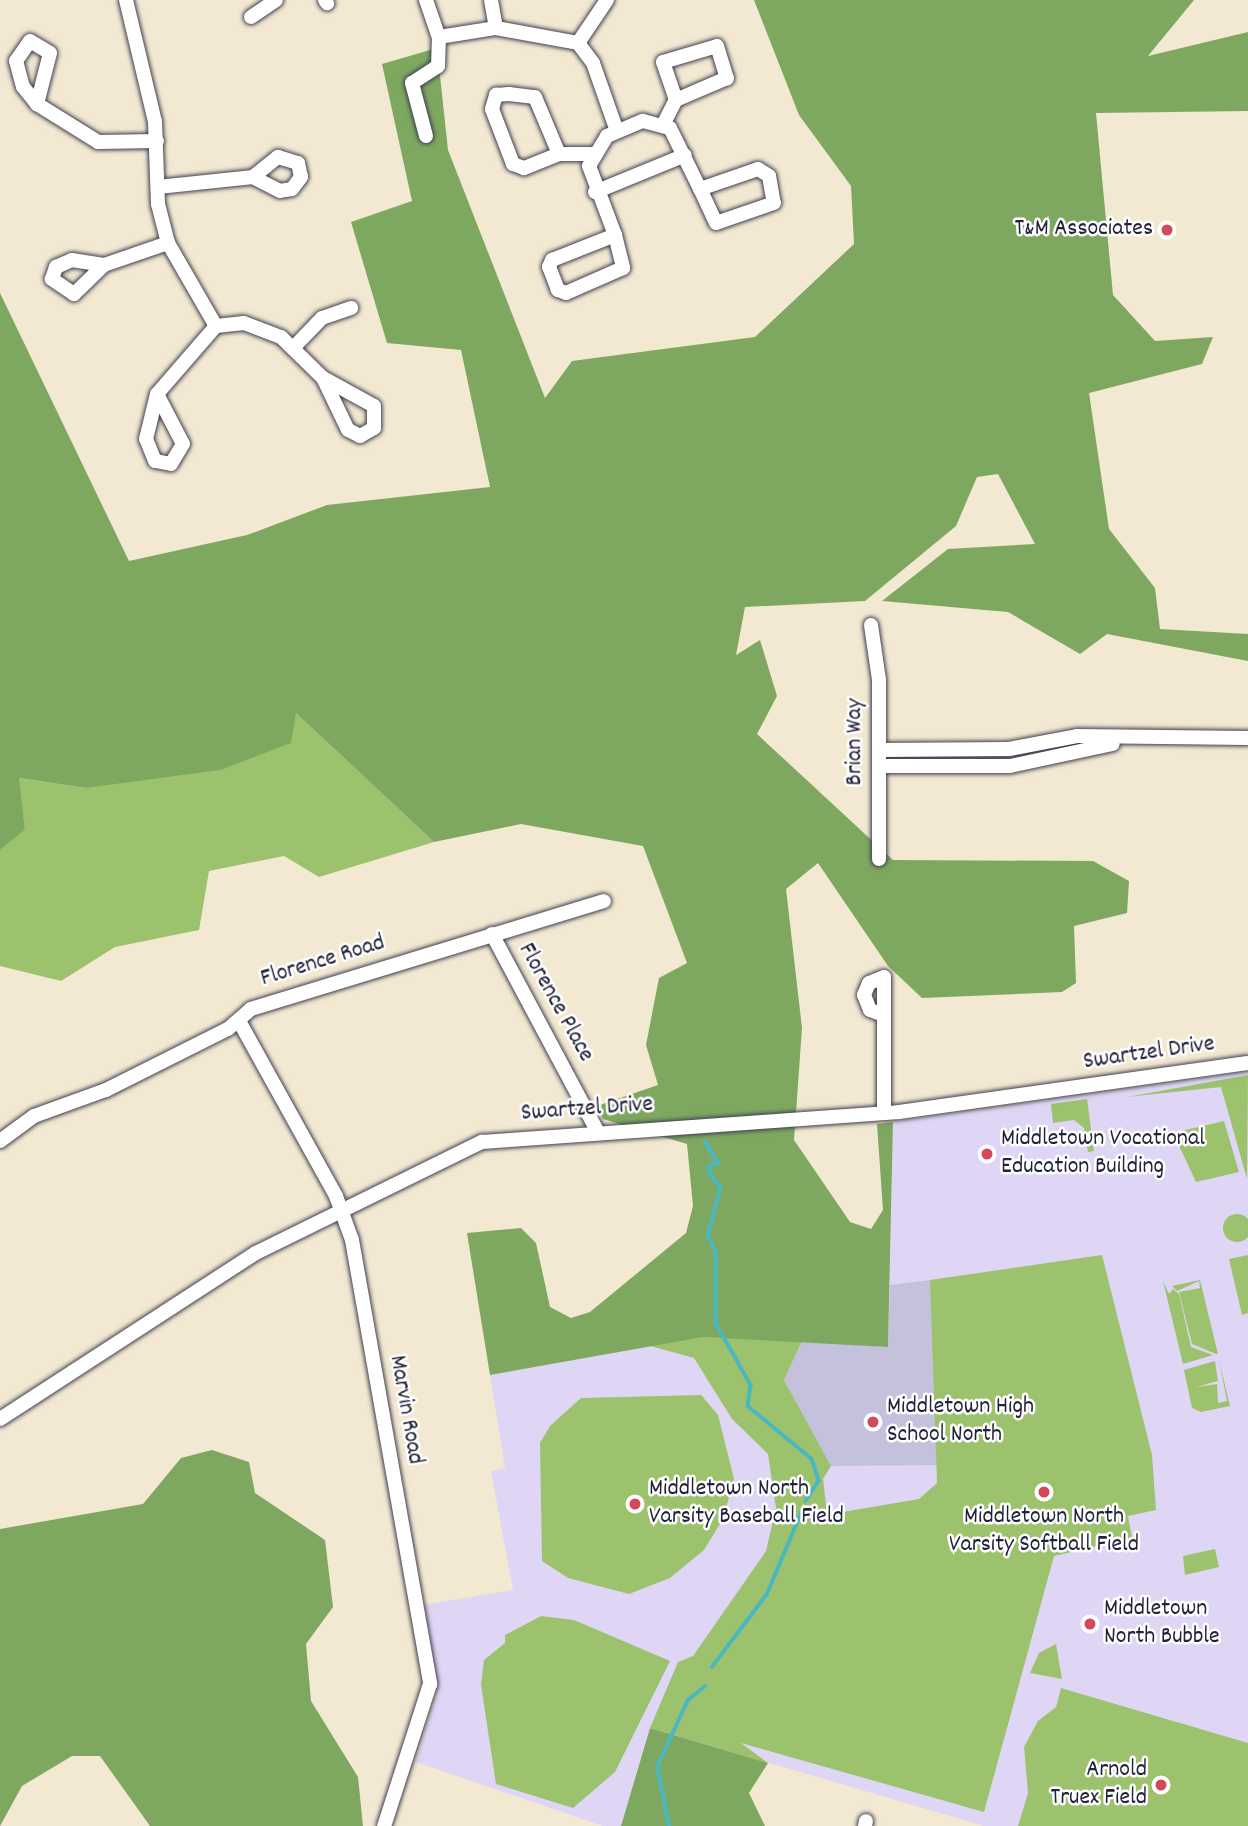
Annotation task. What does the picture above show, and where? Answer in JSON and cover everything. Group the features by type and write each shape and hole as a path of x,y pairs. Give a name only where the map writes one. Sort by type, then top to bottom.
{"street":[{"path":"127,0 157,141 158,187 168,243 216,326"},
{"path":"251,17 276,0"},
{"path":"426,0 439,37 438,66 412,83 426,136"},
{"path":"491,0 496,27"},
{"path":"578,43 607,0"},
{"path":"439,37 496,27 578,43 593,63 617,131"},
{"path":"663,125 676,100 727,78 718,46 663,62 676,100"},
{"path":"559,154 535,97 492,98 516,167 559,154 592,154 617,131 643,121 663,125 685,155 700,189 719,225 776,199 762,169 700,189"},
{"path":"37,104 98,142 157,141"},
{"path":"592,154 595,192 615,235 623,268 566,293 558,290 549,267 552,260 615,235"},
{"path":"595,192 685,155"},
{"path":"158,187 253,177"},
{"path":"104,265 168,243"},
{"path":"296,346 322,318 351,308"},
{"path":"158,394 216,326 257,326 296,346 323,378"},
{"name":"Brian Way","path":"871,625 879,750 879,859"},
{"path":"879,750 965,750 1029,746 1077,736 1124,741 1248,738"},
{"path":"879,766 966,767 1032,764 1124,741"},
{"path":"1029,746 1032,764"},
{"path":"965,750 966,767"},
{"name":"Florence Road","path":"0,1141 34,1116 106,1090 239,1021 251,1009 604,901"},
{"name":"Florence Place","path":"492,934 597,1131"},
{"path":"884,1015 884,1113"},
{"name":"Marvin Road","path":"239,1021 342,1211 430,1684 384,1826"},
{"name":"Swartzel Drive","path":"0,1419 225,1272 482,1142 597,1131 884,1113 1248,1063"}],"shaded area":[{"name":"Middletown High School North","path":"1248,1072 1248,1826 984,1826 651,1728 621,1826 603,1826 416,1762 437,1692 424,1605 513,1590 491,1471 505,1468 490,1375 703,1337 888,1347 893,1122"},
{"path":"930,1280 941,1465 831,1466 784,1380 802,1341 888,1347 890,1285"}],"green space":[{"path":"754,0 1194,0 1148,56 1248,32 1248,111 1096,113 1113,295 1155,341 1213,337 1202,364 1089,393 1109,529 1155,588 1160,629 1248,634 1248,661 1107,634 1080,654 1008,612 882,601 948,549 1035,544 998,474 977,477 956,526 865,601 745,607 736,655 760,640 777,696 757,734 893,860 1093,861 1129,881 1127,913 1074,926 1076,983 1062,992 922,998 888,966 818,863 786,889 802,1028 794,1140 850,1222 871,1229 883,1210 877,1124 893,1122 888,1347 703,1337 490,1375 467,1233 521,1228 536,1243 550,1307 571,1318 590,1312 686,1233 693,1206 687,1144 603,1119 597,1106 658,1085 646,1045 659,978 687,963 643,846 521,824 434,842 296,713 291,743 220,770 85,788 19,778 25,830 0,850 0,293 129,561 247,535 327,505 490,487 461,350 387,343 351,222 412,201 382,64 437,48 448,150 545,398 572,361 755,337 854,244 851,186 799,115"},
{"path":"295,712 434,842 319,877 284,856 209,871 199,930 115,947 61,981 0,966 0,850 25,830 18,778 85,788"},
{"path":"1248,1075 1247,1179 1221,1087 1127,1097"},
{"path":"1087,1099 1094,1151 1088,1152 1084,1128 1074,1120 1053,1123 1051,1104"},
{"path":"1224,1121 1239,1172 1196,1182 1173,1133"},
{"path":"1237,1214 1247,1218 1251,1228 1247,1238 1237,1242 1227,1238 1223,1228 1227,1218"},
{"path":"1102,1255 1152,1455 1156,1510 1128,1516 1132,1538 1054,1556 984,1812 741,1743 768,1763 650,1728 678,1662 693,1656 766,1551 776,1508 768,1454 732,1419 694,1358 647,1345 703,1337 802,1341 784,1380 831,1466 823,1479 828,1521 831,1514 919,1499 937,1483 930,1280"},
{"path":"1248,1255 1248,1313 1242,1315 1229,1259"},
{"path":"1200,1280 1218,1354 1192,1344 1179,1292 1200,1288 1199,1281 1177,1291 1172,1286"},
{"path":"1163,1281 1169,1294 1173,1289 1179,1294 1191,1347 1213,1355 1183,1364"},
{"path":"1219,1360 1230,1406 1201,1412 1192,1408 1184,1370 1215,1361 1218,1381 1196,1387 1217,1384 1218,1403 1227,1401"},
{"name":"Middletown North Varsity Baseball Field","path":"701,1395 718,1415 734,1479 723,1519 704,1550 670,1578 629,1594 568,1578 542,1561 540,1443 550,1426 581,1398"},
{"path":"212,1450 249,1462 255,1493 325,1540 333,1607 306,1644 311,1701 358,1777 363,1826 150,1826 100,1756 72,1756 22,1786 0,1826 0,1529 143,1504 181,1458"},
{"path":"1215,1549 1219,1567 1185,1575 1183,1556"},
{"path":"541,1616 574,1620 670,1661 615,1772 573,1808 496,1784 481,1685 484,1660 505,1643 505,1635"},
{"path":"1056,1644 1062,1679 1030,1673 1039,1653"},
{"path":"1061,1688 1248,1743 1248,1826 1018,1826 1028,1793 1024,1747 1038,1721 1056,1707"},
{"path":"650,1728 768,1763 749,1793 765,1826 621,1826"}],"waterway":[{"path":"705,1141 718,1163 709,1167 711,1175 721,1188 708,1236 716,1252 716,1323 751,1385 748,1406 812,1459 819,1481 806,1501"},
{"path":"712,1667 767,1594 801,1513"},
{"path":"669,1826 657,1767 688,1700 705,1686"}],"place":[{"name":"T&M Associates","path":"1167,230"},
{"name":"Middletown Vocational Education Building","path":"987,1154"},
{"name":"Middletown High School North","path":"873,1422"},
{"name":"Middletown North Varsity Softball Field","path":"1044,1492"},
{"name":"Middletown North Varsity Baseball Field","path":"635,1504"},
{"name":"Middletown North Bubble","path":"1090,1624"},
{"name":"Arnold Truex Field","path":"1161,1785"}]}
